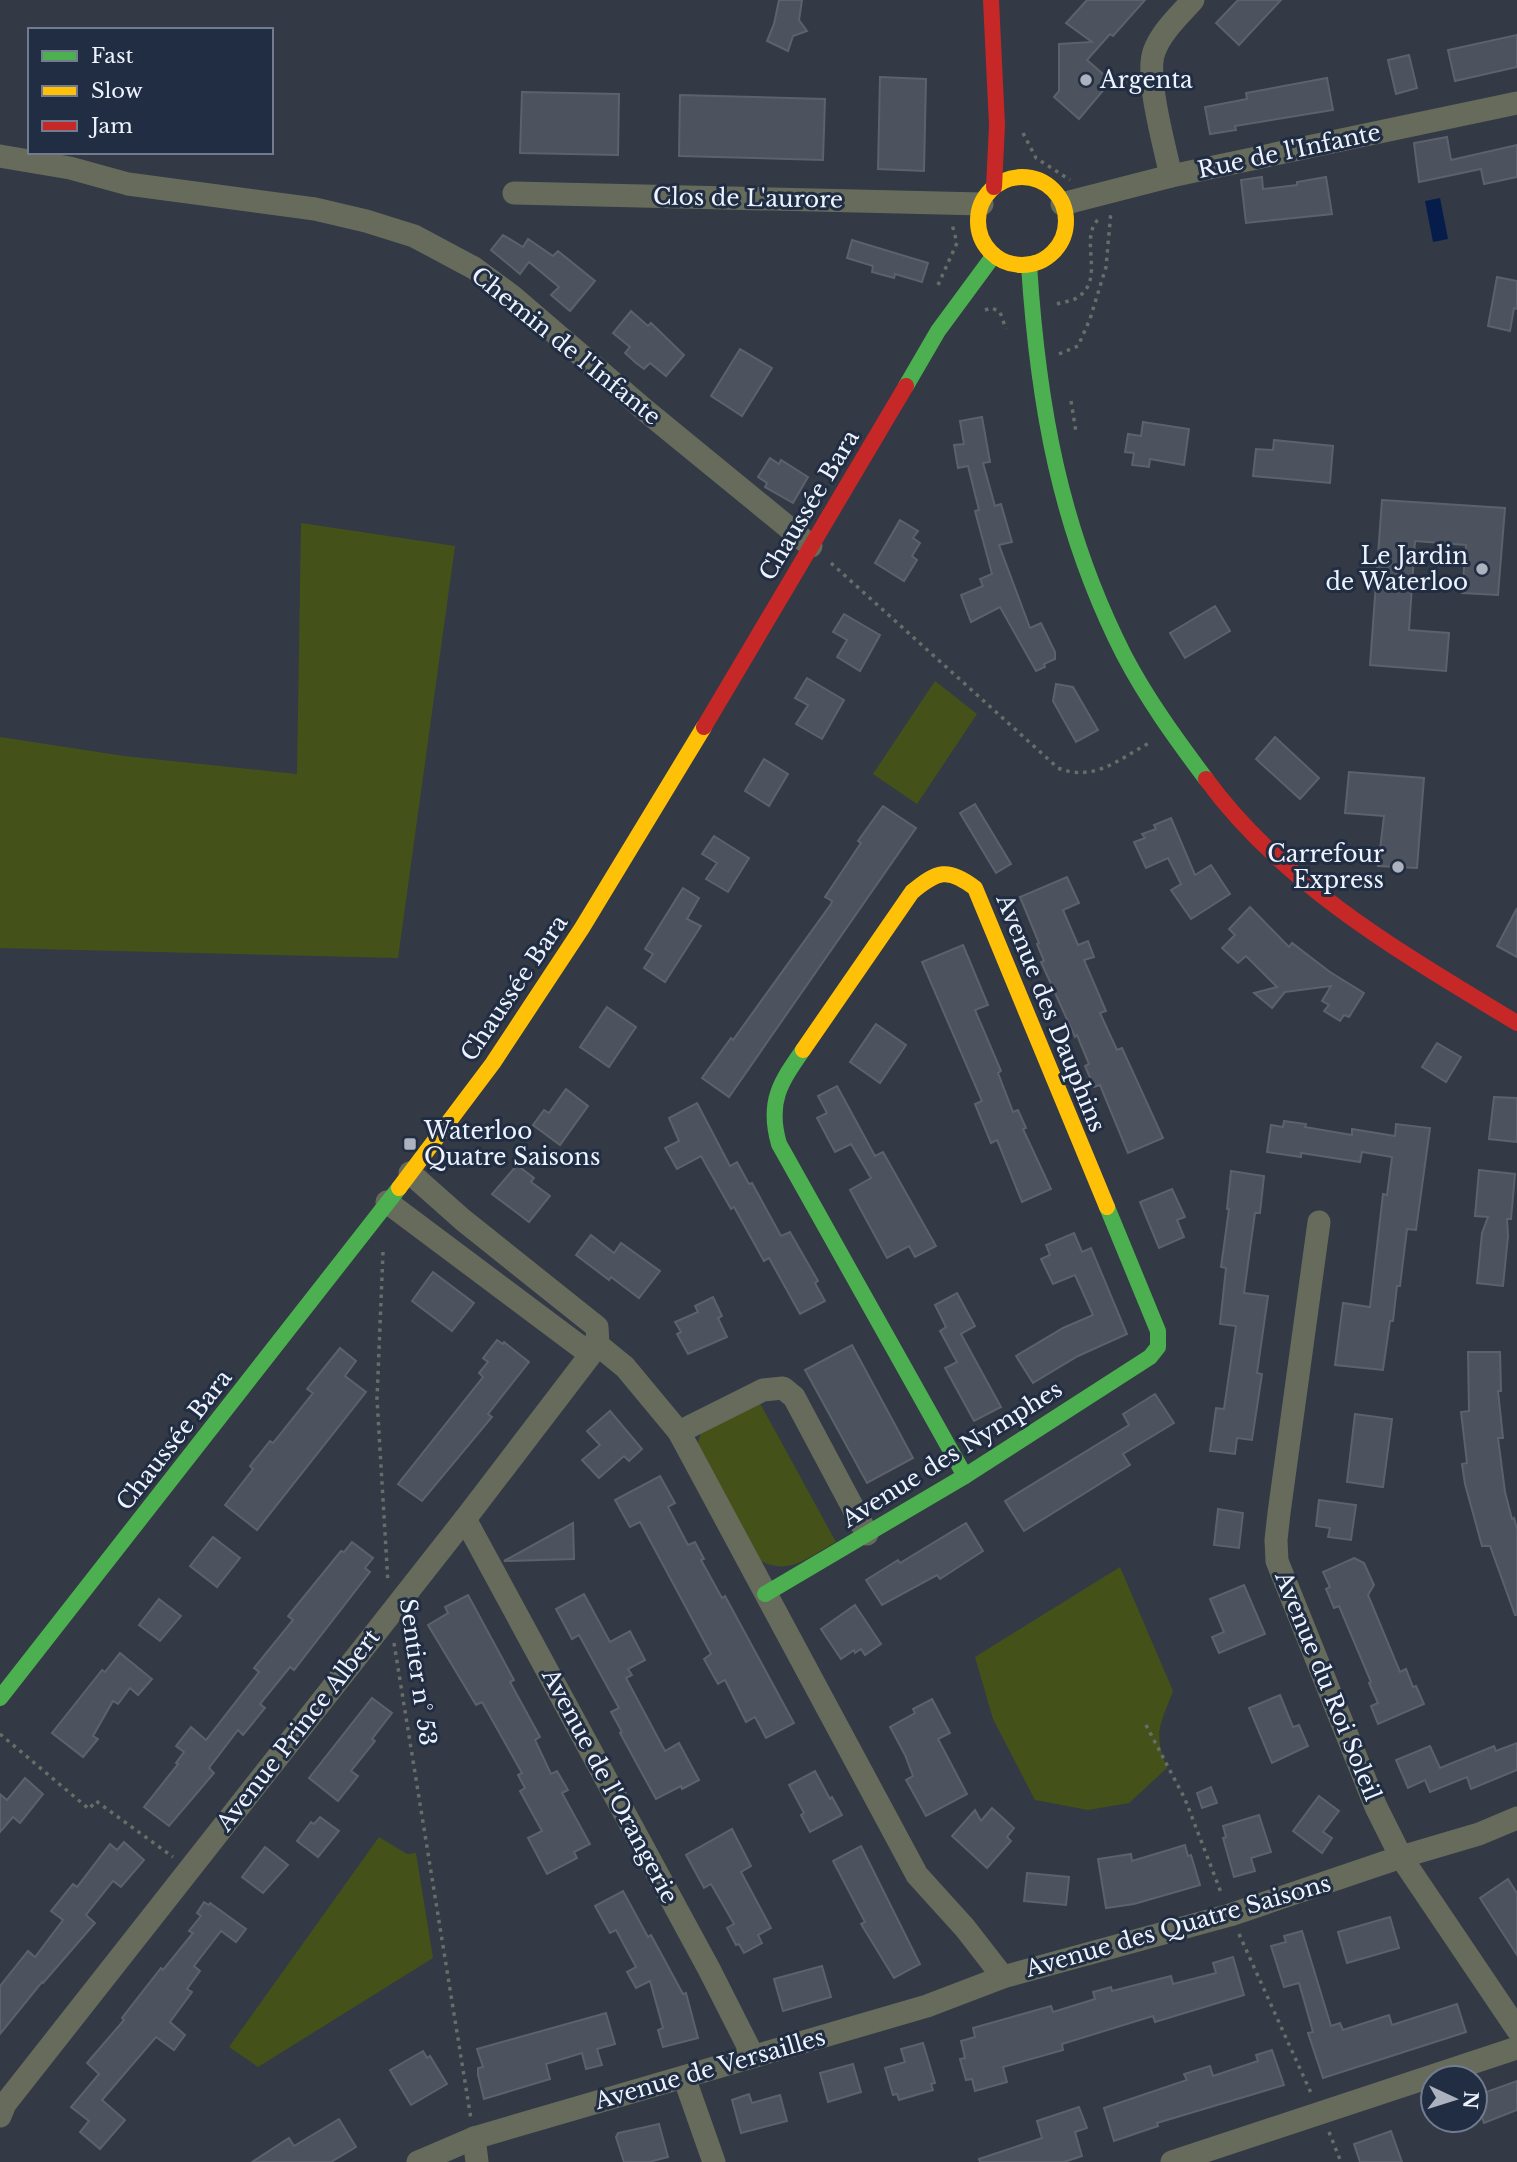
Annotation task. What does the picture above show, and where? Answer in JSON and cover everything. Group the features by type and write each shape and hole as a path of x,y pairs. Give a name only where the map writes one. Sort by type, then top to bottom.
{"main road":[{"path":"992,0 997,125 988,195 979,217 979,231 985,244 1004,261 1029,265 1044,260 1056,249 1064,235 1066,219 1054,190 1020,167 997,125"},
{"path":"988,195 1020,167"},
{"name":"Chaussée Bara","path":"0,1698 410,1173 492,1063 582,928 818,552 875,441 938,331 994,254"},
{"path":"1029,265 1030,317 1057,480 1084,568 1131,669 1170,732 1217,795 1270,852 1390,945 1517,1023"},
{"name":"Avenue des Dauphins","path":"965,1476 779,1144 772,1122 774,1099 784,1077 912,892 926,880 945,871 960,875 975,888 1153,1318 1158,1331 1158,1347"},
{"name":"Avenue des Nymphes","path":"765,1594 965,1476 1150,1357 1158,1347"}],"street":[{"path":"1171,176 1154,88 1152,62 1164,32 1193,0"},
{"name":"Rue de l'Infante","path":"1062,204 1109,200 1171,176 1517,103"},
{"name":"Chemin de l'Infante","path":"0,156 70,168 128,184 315,209 414,236 474,268 512,296 646,411 818,552"},
{"name":"Clos de L'aurore","path":"514,193 988,195"},
{"name":"Avenue des Quatre Saisons","path":"410,1173 463,1220 597,1327 598,1345 625,1367 679,1432 917,1875 965,1928 1003,1977 1230,1915 1401,1857 1479,1834 1517,1818"},
{"name":"Avenue des Quatre Saisons","path":"387,1202 582,1348 598,1345"},
{"name":"Avenue du Roi Soleil","path":"1319,1222 1278,1527 1277,1561 1376,1807 1401,1857 1517,2029"},
{"name":"Avenue Prince Albert","path":"0,2116 5,2104 465,1519 598,1345"},
{"path":"679,1432 763,1390 783,1388 794,1397 867,1534"},
{"name":"Avenue de l'Orangerie","path":"465,1519 709,1969 753,2056"},
{"name":"Avenue de Versailles","path":"418,2162 474,2138 927,2006 1003,1977"},
{"path":"1172,2162 1517,2048"},
{"path":"684,2077 714,2162"},
{"path":"474,2138 478,2162"}],"path":[{"path":"1053,305 1078,298 1091,284 1093,263 1090,239 1096,221 1109,200"},
{"path":"1060,341 1062,353 1078,346 1090,319 1106,267 1109,200"},
{"path":"975,313 992,309 1000,312 1007,333"},
{"path":"1069,392 1078,443"},
{"path":"818,552 1058,768 1069,772 1096,772 1170,732"},
{"name":"Sentier n° 53","path":"384,1247 377,1399 389,1614 474,2138"},
{"path":"1146,1725 1185,1799 1230,1915 1341,2162"},
{"path":"0,1734 89,1809 96,1801 189,1869"}],"green space":[{"path":"301,523 455,546 398,958 0,948 0,737 124,756 297,774"},
{"path":"935,681 977,714 917,804 873,774"},
{"path":"757,1398 836,1542 797,1564 777,1566 755,1558 697,1444 701,1433"},
{"path":"1120,1567 1173,1691 1159,1737 1167,1768 1129,1803 1088,1810 1035,1800 993,1719 975,1657"},
{"path":"379,1837 407,1854 416,1853 433,1958 258,2067 229,2047"}],"water":[{"path":"1440,198 1448,239 1433,242 1425,201"}],"building":[{"path":"779,0 802,0 799,20 807,31 793,36 788,51 767,41"},
{"path":"1087,0 1145,0 1087,60 1111,81 1079,119 1054,97 1059,91 1059,44 1092,42 1066,23"},
{"path":"1238,0 1281,0 1239,45 1216,23"},
{"path":"1517,35 1517,67 1455,81 1448,50"},
{"path":"1409,55 1417,88 1396,94 1388,60"},
{"path":"880,77 926,79 924,171 878,169"},
{"path":"1327,78 1333,110 1235,126 1236,130 1210,134 1205,107 1247,99 1246,93"},
{"path":"522,92 619,94 618,155 520,153"},
{"path":"680,95 825,99 823,160 679,156"},
{"path":"1447,137 1451,160 1517,145 1517,177 1484,184 1481,169 1419,182 1414,143"},
{"path":"1262,177 1263,189 1297,185 1297,182 1326,177 1332,214 1246,223 1241,180"},
{"path":"503,235 523,247 528,239 553,256 558,251 595,281 570,311 551,295 559,287 529,262 520,274 491,250"},
{"path":"852,240 928,263 922,282 895,274 894,278 872,272 873,266 847,258"},
{"path":"1497,277 1517,281 1517,309 1514,308 1510,331 1488,326"},
{"path":"631,311 648,326 651,323 684,355 666,376 650,363 644,369 636,363 625,353 630,347 613,333"},
{"path":"740,349 772,368 742,416 711,396"},
{"path":"982,417 990,462 983,463 995,506 1001,504 1012,542 999,545 1030,628 1041,623 1055,652 1055,659 1036,671 1000,607 971,622 961,595 983,586 980,579 992,574 975,511 979,510 968,466 958,468 954,445 964,444 960,421"},
{"path":"1143,422 1189,429 1184,465 1150,459 1149,467 1132,465 1134,453 1125,452 1128,434 1141,436"},
{"path":"1274,440 1333,446 1330,483 1253,476 1256,449 1273,450"},
{"path":"770,458 779,464 781,460 808,477 793,503 765,487 767,483 758,477"},
{"name":"Le Jardin de Waterloo","path":"1382,500 1505,508 1498,595 1462,593 1466,545 1415,541 1409,630 1449,633 1446,671 1370,665"},
{"path":"900,520 918,531 913,538 920,543 912,556 917,560 904,581 875,563"},
{"path":"1215,606 1230,631 1185,658 1170,633"},
{"path":"844,614 880,635 860,671 837,657 847,640 833,632"},
{"path":"807,678 844,700 822,739 796,724 808,705 795,698"},
{"path":"1056,684 1073,687 1098,730 1076,742 1053,701"},
{"path":"1275,737 1319,778 1300,799 1256,759"},
{"path":"764,759 788,774 769,806 745,791"},
{"path":"1349,772 1424,778 1417,868 1378,866 1384,816 1345,813"},
{"path":"975,804 1011,864 996,873 960,813"},
{"path":"883,806 916,828 729,1097 702,1078 731,1038 733,1040 831,904 832,901 825,897 861,843 858,841"},
{"path":"1171,818 1195,875 1211,865 1230,894 1191,919 1171,890 1181,884 1168,858 1146,868 1134,842 1145,838 1142,834 1156,829 1154,825"},
{"path":"714,836 749,858 728,892 706,879 717,863 702,854"},
{"path":"1067,877 1079,903 1063,910 1078,945 1088,941 1094,957 1084,960 1106,1011 1100,1013 1117,1050 1122,1048 1163,1138 1128,1153 1100,1085 1094,1087 1085,1066 1089,1064 1077,1035 1075,1037 1041,962 1044,961 1037,944 1039,943 1020,897"},
{"path":"683,888 699,898 687,919 701,926 665,982 644,968 653,954 645,949"},
{"path":"1250,907 1289,947 1292,943 1330,972 1364,993 1349,1017 1344,1015 1340,1021 1324,1011 1329,1005 1322,1001 1331,986 1285,992 1272,1008 1254,993 1277,987 1246,956 1238,963 1222,948 1235,935 1229,929"},
{"path":"1517,908 1517,957 1497,946"},
{"path":"963,945 988,1005 975,1010 1001,1071 998,1073 1013,1112 1018,1110 1026,1128 1023,1129 1051,1189 1022,1202 997,1140 991,1143 975,1104 982,1101 922,962"},
{"path":"607,1007 636,1027 609,1067 580,1047"},
{"path":"876,1024 906,1045 880,1083 850,1062"},
{"path":"1437,1043 1461,1057 1446,1082 1422,1067"},
{"path":"837,1086 875,1156 883,1152 936,1246 915,1257 909,1246 887,1258 850,1190 871,1178 851,1144 835,1152 817,1118 827,1113 818,1096"},
{"path":"566,1089 588,1106 560,1145 533,1125 544,1110 549,1113"},
{"path":"1494,1097 1517,1098 1517,1142 1489,1139"},
{"path":"697,1103 730,1166 737,1162 749,1184 752,1183 781,1236 790,1232 818,1281 815,1283 825,1301 800,1314 769,1258 764,1261 701,1156 677,1169 665,1148 679,1141 669,1118"},
{"path":"1284,1121 1352,1135 1352,1129 1395,1136 1396,1124 1430,1128 1416,1230 1407,1229 1400,1286 1397,1286 1383,1370 1335,1365 1343,1303 1370,1307 1383,1194 1387,1195 1392,1157 1362,1152 1360,1162 1301,1153 1301,1157 1267,1152 1271,1125 1283,1127"},
{"path":"517,1165 534,1178 531,1182 550,1196 529,1222 492,1194"},
{"path":"1479,1170 1515,1174 1511,1219 1507,1219 1503,1286 1477,1283 1482,1233 1488,1217 1475,1216"},
{"path":"1231,1171 1264,1176 1260,1213 1255,1213 1244,1293 1268,1296 1257,1373 1262,1374 1252,1440 1237,1438 1235,1454 1210,1451 1216,1408 1224,1409 1236,1326 1220,1324 1226,1268 1221,1267"},
{"path":"1172,1189 1185,1217 1177,1220 1184,1237 1159,1248 1140,1202"},
{"path":"1074,1233 1082,1252 1091,1248 1127,1334 1078,1356 1033,1383 1016,1356 1063,1328 1093,1315 1075,1275 1053,1284 1041,1259 1050,1255 1046,1245"},
{"path":"591,1235 614,1253 621,1243 660,1271 639,1298 576,1255"},
{"path":"433,1272 474,1303 452,1331 412,1301"},
{"path":"957,1293 975,1326 961,1334 1001,1407 974,1421 945,1368 957,1362 940,1331 946,1327 935,1305"},
{"path":"713,1297 722,1316 718,1318 727,1337 688,1354 677,1334 681,1332 675,1322 698,1312 695,1306"},
{"path":"497,1340 503,1344 504,1342 529,1362 488,1414 492,1417 422,1501 398,1484 483,1377 479,1373 488,1362 483,1358"},
{"path":"852,1345 913,1458 867,1483 805,1370"},
{"path":"340,1348 356,1361 345,1376 366,1392 257,1530 225,1505 253,1469 250,1466 270,1441 273,1443 313,1393 307,1389"},
{"path":"1468,1352 1500,1352 1501,1391 1498,1391 1503,1438 1498,1438 1505,1492 1517,1529 1517,1615 1490,1546 1482,1546 1465,1484 1462,1464 1467,1463 1461,1412 1469,1411"},
{"path":"1155,1394 1174,1423 1123,1454 1130,1465 1024,1531 1005,1501 1129,1425 1123,1414"},
{"path":"610,1411 642,1449 629,1461 624,1456 599,1478 582,1460 600,1445 587,1431"},
{"path":"1355,1414 1392,1419 1383,1487 1347,1482"},
{"path":"660,1476 675,1503 668,1507 688,1545 695,1542 704,1559 701,1560 722,1598 725,1596 794,1723 766,1738 755,1717 746,1722 725,1680 718,1684 704,1659 711,1654 640,1522 630,1527 615,1500"},
{"path":"1319,1500 1356,1505 1351,1540 1328,1537 1330,1528 1316,1526"},
{"path":"1218,1509 1243,1513 1239,1548 1214,1545"},
{"path":"573,1523 574,1559 504,1561 553,1534"},
{"path":"966,1523 983,1551 940,1579 937,1575 882,1605 866,1580"},
{"path":"213,1537 240,1558 217,1587 190,1566"},
{"path":"352,1542 373,1558 365,1568 370,1572 294,1670 290,1667 260,1704 265,1708 243,1735 238,1730 209,1768 214,1773 169,1826 144,1807 178,1764 176,1763 184,1752 176,1746 191,1727 206,1740 259,1672 254,1668 293,1620 288,1616 341,1551 344,1552"},
{"path":"1354,1558 1364,1563 1374,1585 1368,1595 1400,1672 1406,1669 1424,1704 1378,1724 1371,1706 1378,1703 1369,1683 1371,1682 1339,1606 1334,1608 1326,1589 1330,1587 1323,1572"},
{"path":"1244,1585 1265,1634 1219,1653 1212,1637 1224,1632 1210,1599"},
{"path":"584,1594 610,1642 630,1631 645,1660 628,1669 632,1675 626,1678 665,1751 679,1743 699,1780 656,1799 611,1712 619,1708 579,1635 572,1639 556,1609"},
{"path":"468,1595 514,1680 510,1682 540,1737 535,1740 551,1774 557,1771 568,1790 562,1793 590,1844 574,1852 577,1858 547,1874 528,1838 542,1831 520,1791 525,1788 518,1775 522,1773 482,1702 476,1705 428,1625 448,1613 445,1607"},
{"path":"159,1599 181,1616 160,1641 139,1625"},
{"path":"855,1605 881,1644 865,1655 861,1649 855,1653 854,1650 841,1659 821,1629"},
{"path":"120,1653 152,1679 138,1695 130,1688 118,1704 113,1701 93,1736 98,1739 83,1757 52,1733 102,1670 105,1672"},
{"path":"1280,1695 1293,1727 1299,1725 1308,1746 1272,1763 1249,1708"},
{"path":"372,1698 392,1713 372,1739 375,1741 351,1771 358,1776 338,1801 309,1778"},
{"path":"932,1699 950,1733 938,1739 967,1794 926,1816 906,1780 913,1776 890,1727 915,1713 913,1709"},
{"path":"1517,1743 1517,1770 1471,1789 1467,1777 1430,1792 1425,1780 1408,1788 1396,1760 1430,1746 1440,1768 1494,1746 1496,1751"},
{"path":"815,1771 842,1815 810,1832 801,1815 804,1813 789,1785"},
{"path":"25,1778 43,1794 20,1823 13,1817 0,1832 0,1794 7,1800"},
{"path":"1211,1787 1217,1803 1202,1808 1197,1793"},
{"path":"1319,1796 1339,1811 1323,1832 1332,1838 1322,1853 1293,1831"},
{"path":"992,1808 1014,1828 1007,1837 1011,1841 987,1868 952,1836 975,1810 981,1821"},
{"path":"1259,1815 1271,1852 1251,1858 1255,1871 1234,1877 1223,1838 1226,1837 1223,1826"},
{"path":"320,1817 339,1831 318,1857 297,1841 311,1822 314,1824"},
{"path":"732,1829 751,1866 741,1872 771,1928 758,1935 762,1943 744,1953 739,1944 736,1945 727,1928 734,1924 711,1884 704,1888 686,1855"},
{"path":"124,1842 144,1860 121,1887 113,1881 86,1915 95,1923 0,2034 0,1986 28,1951 35,1957 63,1920 51,1911 73,1884 77,1887 110,1844 117,1850"},
{"path":"1185,1845 1188,1856 1191,1855 1200,1885 1134,1904 1106,1908 1098,1859 1131,1854 1132,1861"},
{"path":"861,1846 920,1964 894,1978 861,1924 865,1922 833,1861"},
{"path":"265,1847 288,1865 263,1893 242,1877"},
{"path":"1027,1873 1069,1877 1066,1905 1024,1901"},
{"path":"1508,1879 1517,1893 1517,1955 1480,1898"},
{"path":"623,1891 683,1994 686,1993 698,2038 663,2047 658,2030 663,2028 650,1981 636,1988 627,1972 636,1967 616,1930 610,1933 595,1906"},
{"path":"204,1902 209,1905 210,1903 246,1929 236,1942 221,1931 194,1966 200,1971 187,1989 192,1992 170,2022 185,2035 174,2050 156,2037 102,2100 125,2120 100,2149 80,2132 89,2121 71,2107 99,2074 87,2063 124,2020 122,2018 161,1968 163,1970 193,1933 189,1931 201,1916 197,1913"},
{"path":"1390,1917 1399,1948 1347,1963 1338,1932"},
{"path":"1302,1931 1331,2026 1340,2023 1343,2030 1389,2015 1392,2025 1457,2004 1466,2032 1323,2078 1308,2033 1313,2032 1299,1983 1284,1987 1271,1946 1286,1942 1284,1936"},
{"path":"1233,1957 1244,1995 1155,2022 1153,2016 1062,2044 1063,2050 1003,2067 1007,2082 975,2091 972,2079 966,2080 960,2059 965,2058 961,2041 975,2037 973,2028 1051,2006 1053,2012 1095,1999 1093,1992 1111,1987 1112,1991 1171,1976 1173,1984 1216,1973 1213,1963"},
{"path":"822,1966 831,1997 783,2011 774,1979"},
{"path":"606,2013 615,2044 597,2049 602,2065 586,2069 582,2053 546,2064 550,2079 484,2099 478,2075 478,2068 483,2067 477,2049"},
{"path":"923,2043 935,2083 931,2084 933,2090 899,2100 897,2094 893,2095 885,2068 905,2062 901,2049"},
{"path":"1272,2050 1284,2085 1157,2123 1158,2126 1114,2141 1104,2108 1187,2080 1184,2074 1210,2066 1213,2076 1258,2061 1256,2055"},
{"path":"423,2051 427,2058 430,2056 447,2084 411,2105 390,2070"},
{"path":"853,2064 861,2092 828,2102 820,2073"},
{"path":"1517,2081 1517,2110 1489,2121 1489,2091"},
{"path":"749,2094 752,2103 780,2095 787,2121 741,2133 732,2100"},
{"path":"1079,2107 1087,2128 1075,2132 1082,2156 1064,2162 980,2162 979,2159 1042,2138 1037,2121"},
{"path":"339,2119 356,2147 331,2162 252,2162 289,2138 294,2146"},
{"path":"659,2124 668,2157 649,2162 624,2162 616,2137 618,2133"},
{"path":"1391,2131 1402,2162 1360,2162 1354,2144"}],"traffic: fast":[{"path":"906,386 938,331 994,255"},
{"path":"1029,265 1046,417 1068,513 1083,561 1102,608 1133,671 1162,719 1206,779"},
{"path":"803,1050 782,1083 775,1105 774,1116 779,1144 965,1476"},
{"path":"0,1698 399,1188"},
{"path":"765,1594 965,1476 1150,1357 1158,1347 1158,1331 1107,1207"}],"traffic: slow":[{"path":"1022,177 1039,181 1053,190 1062,204 1066,221 1062,238 1053,252 1039,261 1022,265 1005,261 991,252 982,238 978,221 982,204 991,190 1005,181 1022,177"},
{"path":"399,1188 493,1063 582,928 704,727"},
{"path":"803,1050 912,892 943,874 966,881 975,888 1107,1207"}],"traffic: jam":[{"path":"991,0 997,125 994,187"},
{"path":"704,727 906,386"},
{"path":"1206,779 1237,818 1310,886 1390,944 1517,1023"}],"place":[{"name":"Argenta","path":"1086,80"},
{"name":"Le Jardin de Waterloo","path":"1482,569"},
{"name":"Carrefour Express","path":"1398,867"},
{"name":"Waterloo Quatre Saisons","path":"410,1144"}]}
